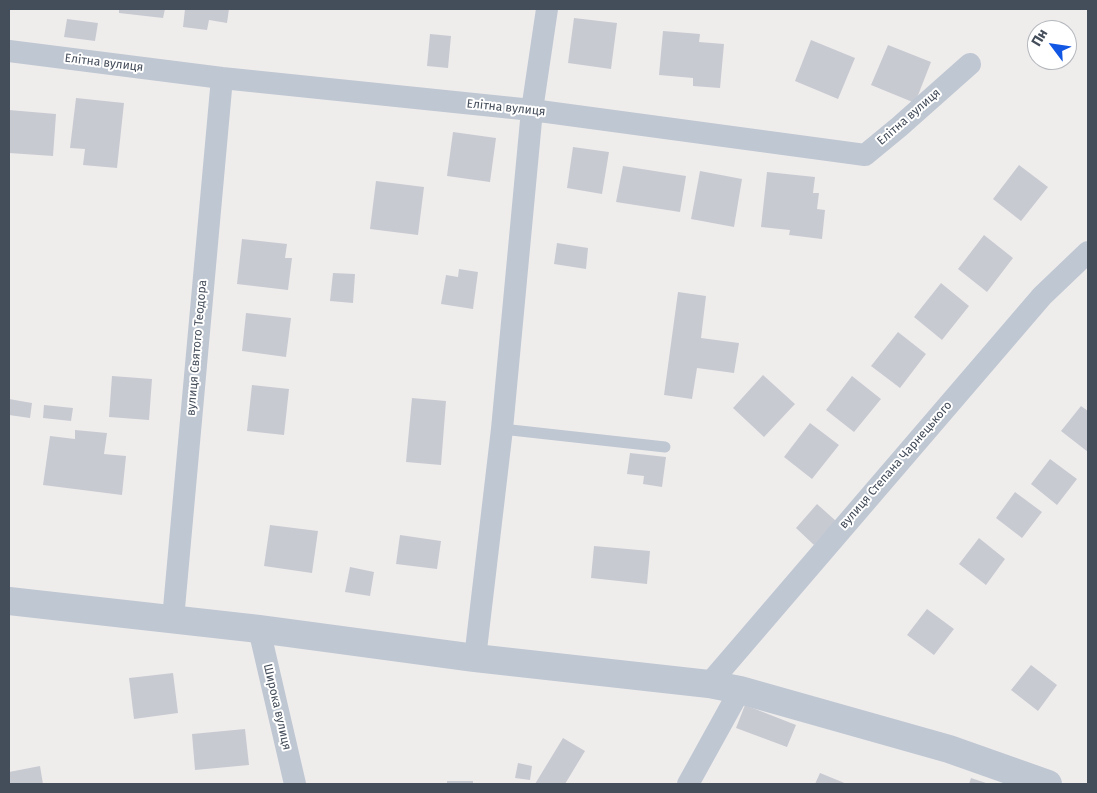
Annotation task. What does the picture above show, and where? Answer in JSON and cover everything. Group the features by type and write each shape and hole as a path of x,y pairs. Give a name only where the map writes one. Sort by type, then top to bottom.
{"street":[{"path":"476,658 502,429 532,110 547,9"},
{"name":"Елітна вулиця","path":"9,51 222,78 532,110 865,154 970,64"},
{"name":"вулиця Святого Теодора","path":"173,619 222,78"},
{"name":"вулиця Степана Чарнецького","path":"709,684 1042,296 1088,252"},
{"path":"9,601 259,629 476,658 709,684 740,690 949,749 1048,784"},
{"name":"Широка вулиця","path":"259,629 296,784"},
{"path":"688,784 740,690"}],"lane":[{"path":"502,429 665,447"}],"building":[{"path":"119,9 165,9 163,18 119,13"},
{"path":"185,9 229,9 227,23 209,20 207,30 183,27"},
{"path":"574,18 617,23 611,69 568,63"},
{"path":"67,19 98,23 95,41 64,37"},
{"path":"663,31 700,34 699,42 724,44 720,88 693,86 693,78 659,75"},
{"path":"430,34 451,36 448,68 427,66"},
{"path":"811,40 855,58 838,99 795,81"},
{"path":"888,45 931,62 915,103 871,85"},
{"path":"76,98 124,103 117,168 83,165 85,149 70,148"},
{"path":"9,110 56,114 53,156 9,153"},
{"path":"453,132 496,138 490,182 447,176"},
{"path":"573,147 609,152 602,194 567,188"},
{"path":"1019,165 1048,187 1021,221 993,199"},
{"path":"623,166 686,176 680,212 616,202"},
{"path":"700,171 742,179 734,227 691,219"},
{"path":"767,172 815,177 813,193 819,193 817,209 825,210 822,239 789,235 790,230 761,227"},
{"path":"376,181 424,187 418,235 370,229"},
{"path":"984,235 1013,258 987,292 958,269"},
{"path":"242,239 287,244 285,258 292,258 288,290 237,284"},
{"path":"557,243 588,248 586,269 554,264"},
{"path":"459,269 478,272 473,309 441,304 446,275 458,277"},
{"path":"333,273 355,274 353,303 330,301"},
{"path":"941,283 969,306 942,340 914,317"},
{"path":"678,292 706,296 701,338 739,343 734,373 697,368 692,399 664,395"},
{"path":"246,313 291,318 286,357 242,351"},
{"path":"898,332 926,354 900,388 871,366"},
{"path":"763,375 795,404 764,437 733,408"},
{"path":"112,376 152,379 149,420 109,417"},
{"path":"852,376 881,399 854,432 826,410"},
{"path":"252,385 289,389 284,435 247,431"},
{"path":"412,398 446,401 441,465 406,462"},
{"path":"9,399 32,403 30,418 9,415"},
{"path":"44,405 73,408 71,421 43,418"},
{"path":"1081,406 1088,411 1088,452 1061,431"},
{"path":"810,423 839,445 812,479 784,457"},
{"path":"75,430 107,433 104,454 126,456 122,495 43,485 50,436 75,439"},
{"path":"630,453 666,457 662,487 643,484 644,476 627,474"},
{"path":"1050,459 1077,479 1057,505 1031,484"},
{"path":"1015,492 1042,512 1022,538 996,518"},
{"path":"817,504 836,521 814,545 796,528"},
{"path":"270,525 318,531 312,573 264,566"},
{"path":"400,535 441,541 437,569 396,564"},
{"path":"979,538 1005,559 986,585 959,564"},
{"path":"594,546 650,551 647,584 591,578"},
{"path":"350,567 374,572 370,596 345,592"},
{"path":"927,609 954,629 934,655 907,635"},
{"path":"1031,665 1057,685 1038,711 1011,690"},
{"path":"173,673 178,713 134,719 129,678"},
{"path":"745,705 796,725 787,747 736,728"},
{"path":"245,729 249,765 195,770 192,734"},
{"path":"563,738 585,751 565,784 535,784"},
{"path":"518,763 532,766 530,780 515,778"},
{"path":"40,766 43,784 9,784 9,772"},
{"path":"820,773 847,784 815,784"},
{"path":"971,778 989,784 969,784"},
{"path":"447,781 473,781 473,784 447,784"}]}
